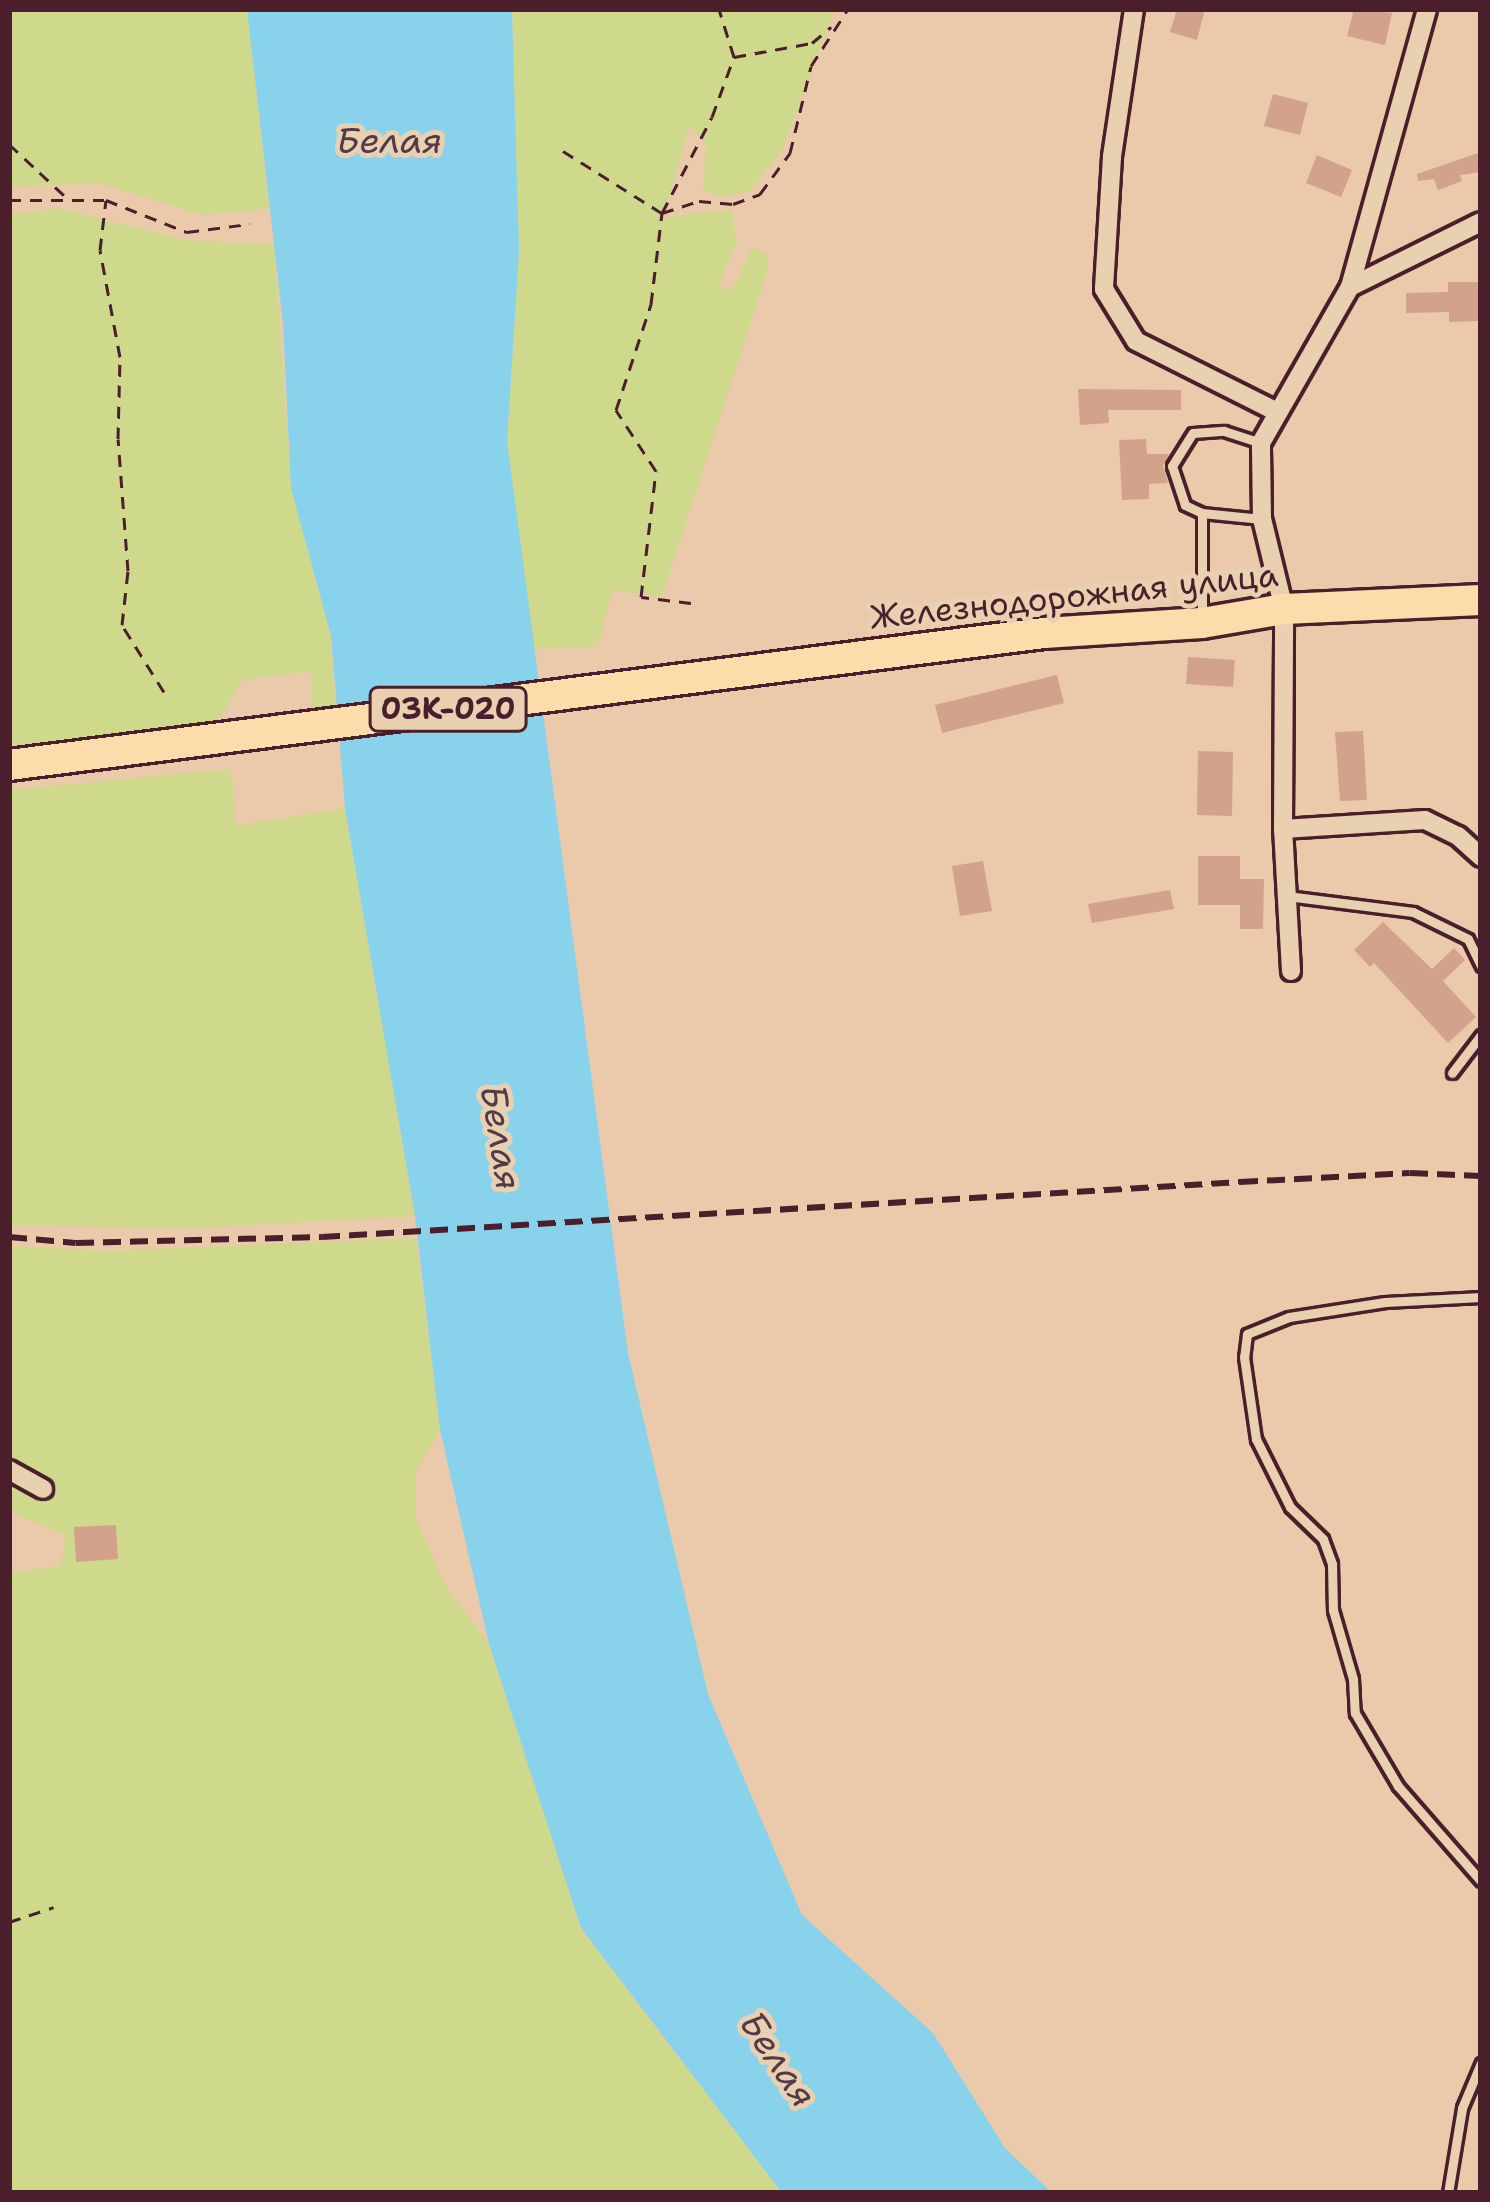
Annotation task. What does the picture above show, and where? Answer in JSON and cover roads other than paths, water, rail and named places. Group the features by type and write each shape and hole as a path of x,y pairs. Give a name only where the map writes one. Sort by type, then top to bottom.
{"main road":[{"name":"Железнодорожная улица","path":"9,765 220,742 676,676 1044,633 1202,623 1284,609 1481,600"}],"street":[{"path":"1135,9 1112,157 1104,289 1136,341 1275,411"},
{"path":"1291,971 1283,829 1284,609 1262,520 1261,443 1275,411 1351,287 1427,9"},
{"path":"1351,287 1481,222"},
{"path":"1283,829 1424,820 1458,836 1481,857"},
{"path":"9,1470 43,1489"}],"lane":[{"path":"1261,443 1224,431 1193,433 1172,466 1185,505 1202,513 1262,520"},
{"path":"1202,513 1202,623"},
{"path":"1287,896 1413,912 1468,940 1481,966"},
{"path":"1452,1072 1481,1035"},
{"path":"1481,1297 1385,1302 1289,1317 1247,1334 1244,1357 1256,1439 1283,1496 1323,1539 1332,1564 1333,1610 1353,1679 1355,1713 1397,1786 1481,1881"},
{"path":"1448,2193 1462,2108 1481,2063"}],"water":[{"name":"Белая","path":"247,9 512,9 519,252 507,441 628,1353 708,1694 802,1915 933,2033 1005,2148 1052,2193 782,2193 581,1928 489,1644 440,1430 415,1216 345,808 331,636 291,488 283,323"}],"railway":[{"path":"9,1237 76,1243 322,1237 1410,1173 1481,1176"}]}
